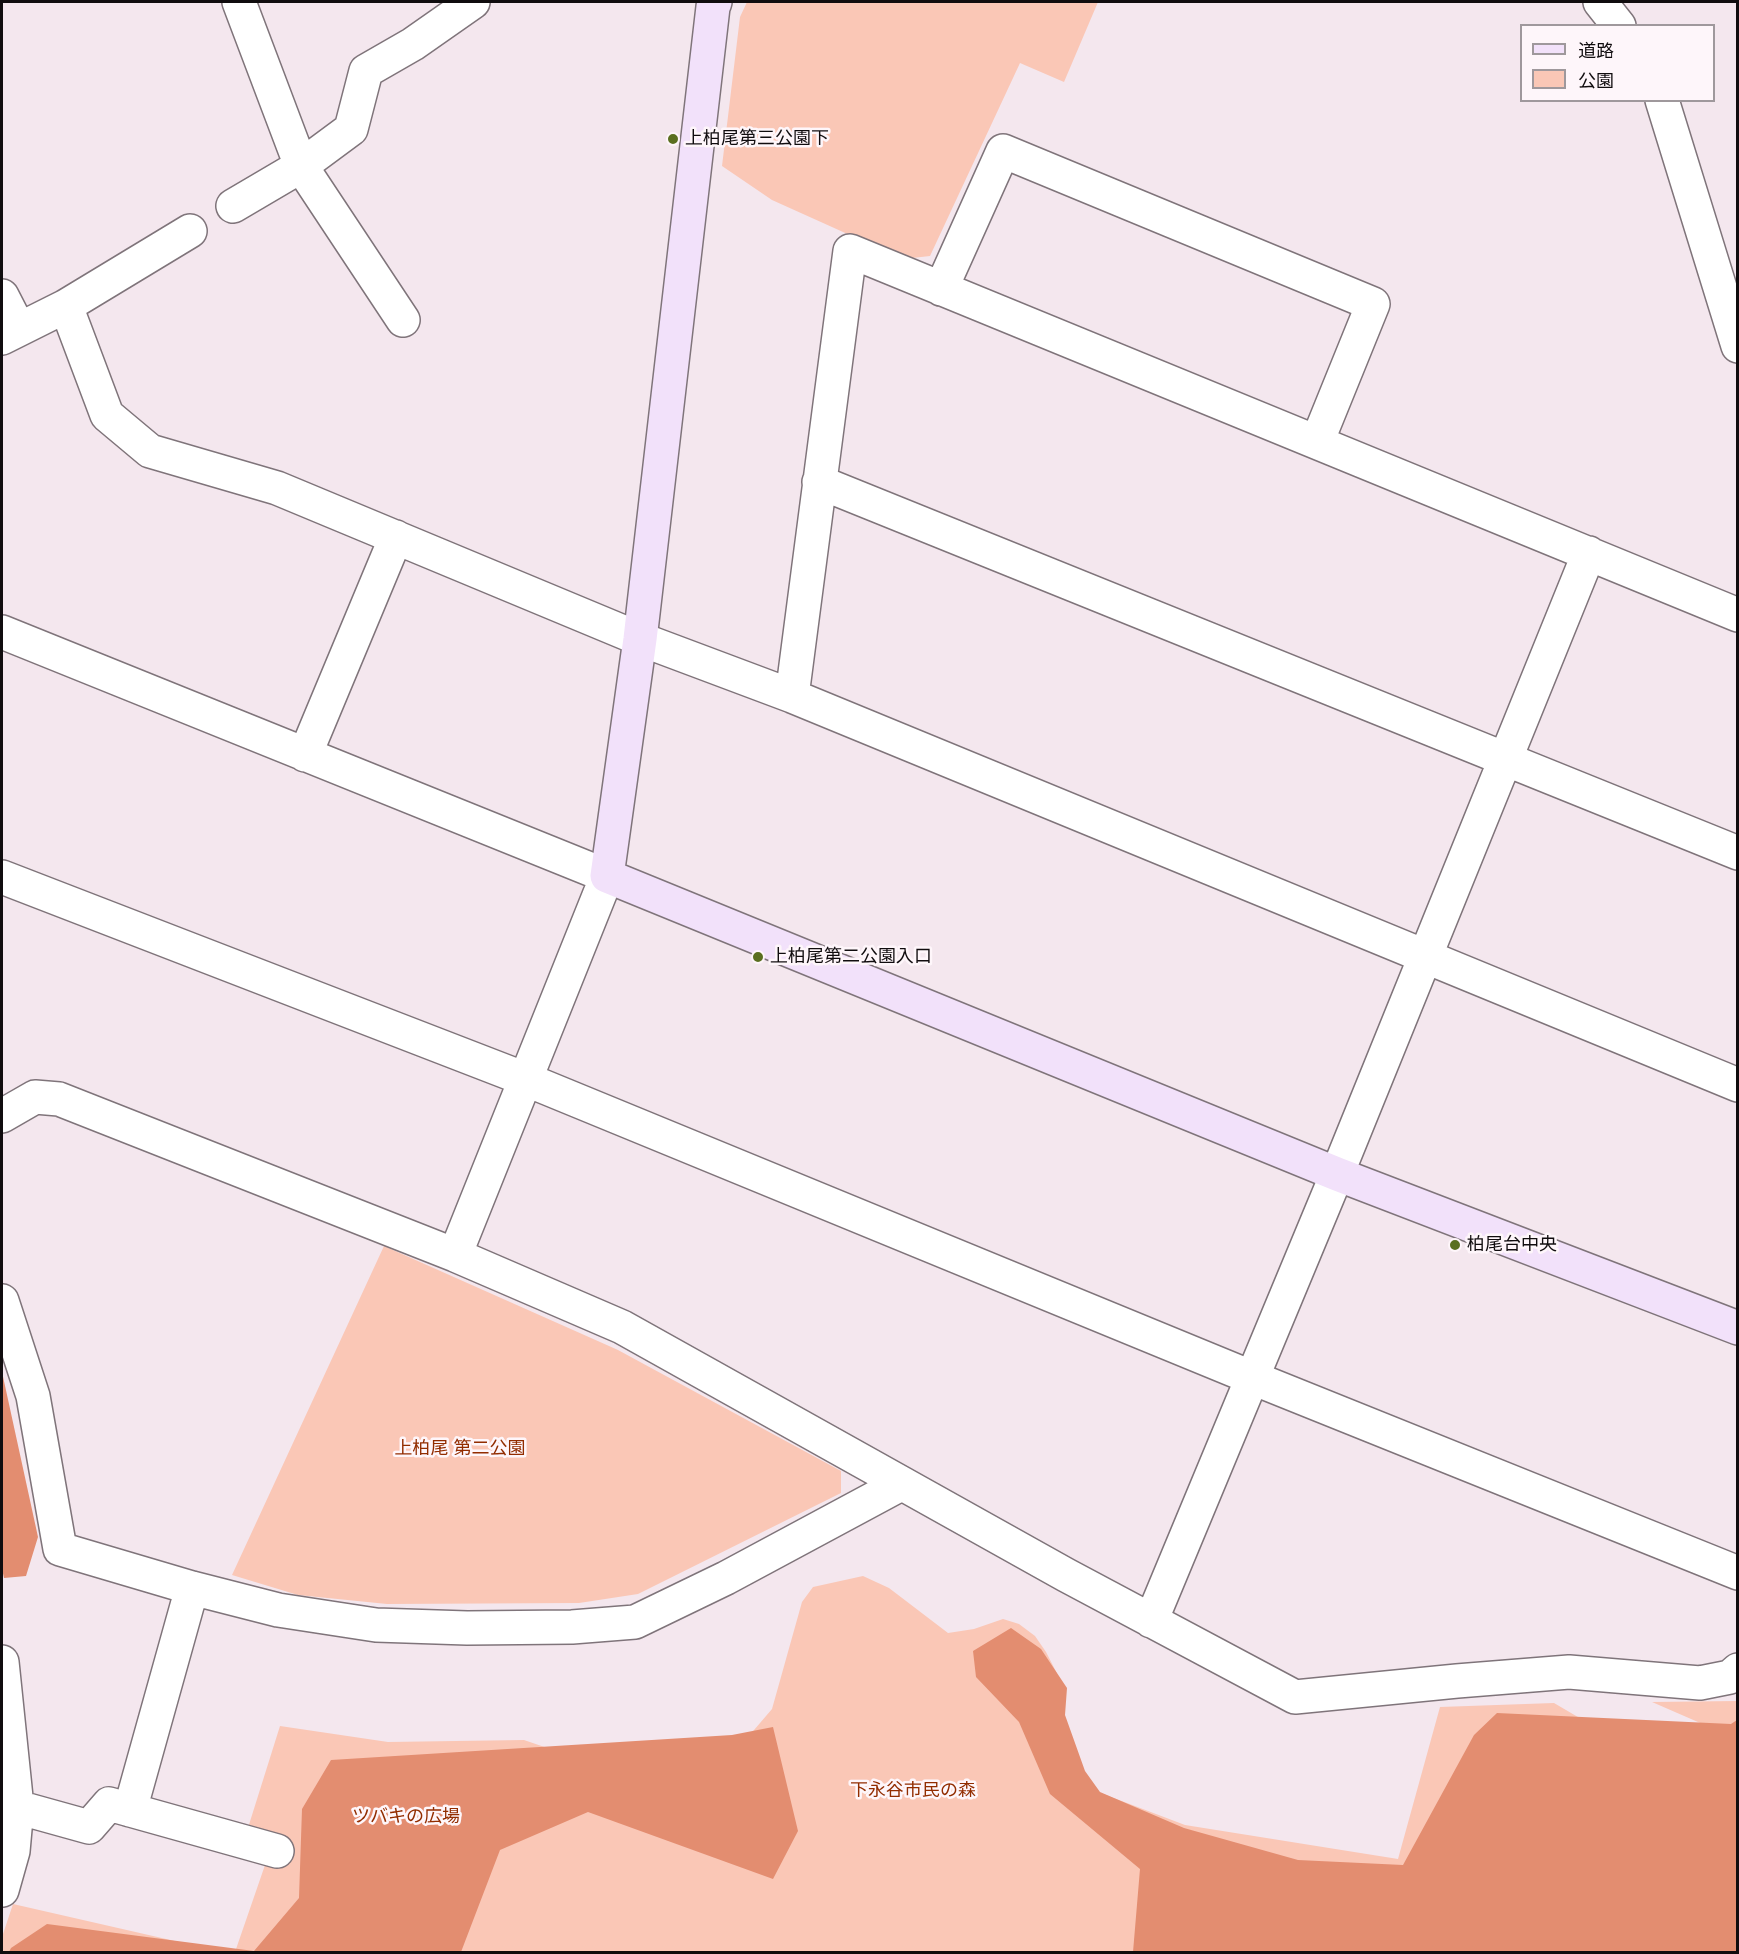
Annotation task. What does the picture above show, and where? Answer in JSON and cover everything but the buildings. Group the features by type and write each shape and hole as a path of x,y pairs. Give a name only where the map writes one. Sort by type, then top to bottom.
{"street":[{"path":"239,2 300,166 402,320"},
{"path":"233,206 300,166 351,129 366,71 413,44 473,2"},
{"path":"455,1255 607,876 640,639 715,2"},
{"path":"1600,2 1617,24"},
{"path":"1663,102 1737,346"},
{"path":"941,289 1003,152 1373,304 1317,442"},
{"path":"2,296 10,334 66,306 190,231"},
{"path":"792,696 849,251 1737,615"},
{"path":"66,306 107,415 150,451 277,488 640,639 792,696 1737,1085"},
{"path":"819,482 1737,853"},
{"path":"305,755 396,537"},
{"path":"1151,1621 1337,1174 1589,553"},
{"path":"2,632 1337,1174 1737,1328"},
{"path":"2,878 525,1079 1252,1378 1737,1573"},
{"path":"2,1116 35,1097 59,1099 455,1255 622,1327 901,1484 1294,1697 1569,1672 1700,1683 1730,1677 1737,1670"},
{"path":"2,1300 33,1396 60,1549 278,1610 376,1625 467,1628 572,1627 635,1622 726,1578 901,1484"},
{"path":"130,1810 192,1587"},
{"path":"2,1662 17,1807 13,1851 2,1890"},
{"path":"17,1807 89,1827 109,1804 277,1851"}],"green space":[{"path":"747,2 1098,2 1064,82 1020,63 930,256 903,259 772,200 722,166 740,17"},
{"name":"上柏尾 第二公園","path":"384,1246 618,1350 841,1471 841,1493 638,1594 579,1603 387,1604 298,1595 232,1575"},
{"path":"2,1372 38,1537 26,1576 4,1578 2,1569"},
{"name":"下永谷市民の森","path":"863,1576 889,1588 948,1633 974,1629 1003,1619 1019,1624 1035,1636 1065,1689 1064,1715 1084,1771 1098,1792 1185,1825 1398,1859 1440,1707 1554,1703 1629,1747 1737,1952 235,1952 274,1839 247,1831 280,1726 388,1742 524,1740 626,1775 712,1779 772,1709 802,1602 813,1587"},
{"path":"1011,1628 1041,1649 1067,1688 1065,1715 1085,1771 1100,1792 1184,1828 1298,1860 1403,1865 1474,1735 1497,1713 1731,1724 1737,1720 1737,1952 1133,1952 1140,1869 1050,1794 1019,1722 976,1677 973,1651"},
{"path":"1737,1701 1737,1739 1652,1702"},
{"name":"ツバキの広場","path":"773,1727 798,1831 773,1879 588,1812 500,1850 461,1952 9,1952 11,1948 47,1924 254,1951 299,1898 302,1809 331,1760 732,1735"},
{"path":"13,1904 223,1952 2,1952 2,1937"}],"place":[{"name":"上柏尾第三公園下","path":"673,139"},
{"name":"上柏尾第二公園入口","path":"758,957"},
{"name":"柏尾台中央","path":"1455,1245"}]}
